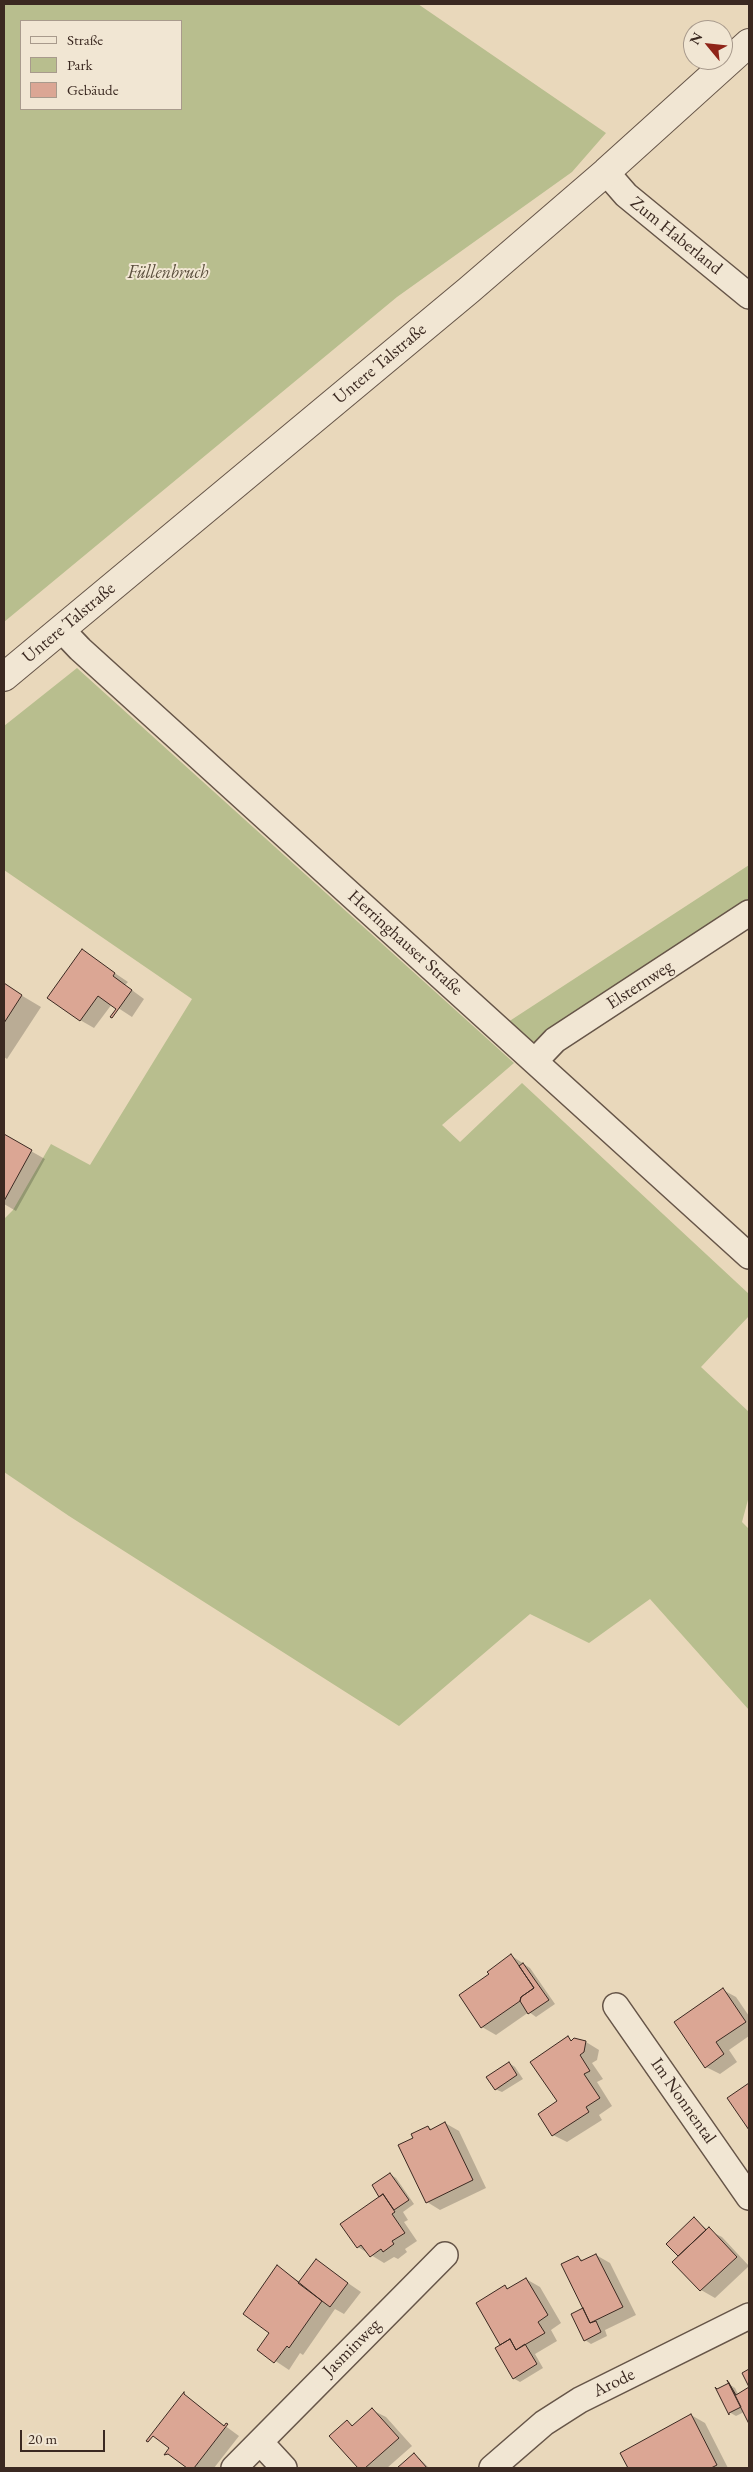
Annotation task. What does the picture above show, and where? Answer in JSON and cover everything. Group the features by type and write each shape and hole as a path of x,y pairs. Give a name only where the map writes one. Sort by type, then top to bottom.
{"street":[{"name":"Untere Talstraße","path":"4,677 334,403 606,172 749,43"},
{"name":"Zum Haberland","path":"606,172 626,195 749,296"},
{"name":"Herringhauser Straße","path":"61,629 80,649 749,1256"},
{"name":"Elsternweg","path":"534,1061 555,1040 749,913"},
{"name":"Im Nonnental","path":"616,2006 749,2196"},
{"name":"Jasminweg","path":"234,2468 444,2255"},
{"name":"Arode","path":"492,2468 544,2423 580,2400 749,2316"},
{"path":"260,2442 284,2468"}],"green space":[{"name":"Füllenbruch","path":"4,4 418,4 606,133 572,172 397,297 4,622"},
{"path":"77,668 514,1063 442,1125 460,1142 522,1083 749,1294 749,1316 701,1367 749,1412 749,1496 742,1522 749,1529 749,1710 650,1599 589,1643 530,1614 399,1726 69,1516 4,1472 4,1219 13,1210 51,1144 90,1165 192,999 4,870 4,726"},
{"path":"749,865 749,904 538,1043 525,1039 508,1022"}],"building":[{"path":"82,949 115,973 113,976 132,990 112,1018 110,1017 116,1009 98,996 80,1021 47,998"},
{"path":"4,983 22,995 4,1023"},
{"path":"4,1134 32,1150 4,1201"},
{"path":"511,1954 534,1988 521,1997 520,2001 481,2028 459,1995 489,1974 487,1972"},
{"path":"523,1963 549,2000 528,2014 520,2001 521,1997 534,1988 519,1966"},
{"path":"723,1988 746,2022 716,2042 724,2054 705,2068 674,2022"},
{"path":"568,2036 571,2041 574,2038 586,2041 584,2052 580,2055 590,2071 584,2074 600,2098 586,2107 589,2112 552,2136 538,2114 557,2101 530,2062"},
{"path":"509,2062 517,2075 495,2090 486,2077"},
{"path":"749,2083 749,2130 727,2098"},
{"path":"445,2122 473,2180 426,2203 398,2145 413,2138 411,2134 428,2126 430,2130"},
{"path":"390,2173 409,2200 394,2210 383,2194 379,2197 372,2185"},
{"path":"383,2194 395,2212 392,2214 405,2233 392,2241 394,2244 383,2252 381,2249 370,2257 361,2245 357,2248 340,2224"},
{"path":"694,2217 706,2230 678,2256 666,2244"},
{"path":"709,2227 737,2257 700,2291 672,2262"},
{"path":"596,2254 623,2307 590,2323 561,2264 578,2256 581,2261"},
{"path":"316,2259 348,2283 330,2307 298,2283"},
{"path":"277,2265 322,2301 289,2348 287,2346 274,2363 257,2350 269,2333 243,2314"},
{"path":"526,2278 548,2315 538,2322 545,2333 516,2350 510,2339 500,2345 476,2303 505,2285 507,2289"},
{"path":"583,2308 590,2323 596,2321 601,2332 584,2341 571,2314"},
{"path":"510,2339 516,2350 525,2344 537,2364 513,2379 495,2348"},
{"path":"749,2369 749,2387 742,2373"},
{"path":"727,2380 736,2395 749,2387 749,2424"},
{"path":"729,2383 741,2407 729,2413 729,2415 715,2387 717,2389"},
{"path":"184,2392 184,2394 224,2426 226,2423 228,2424 194,2468 187,2468 168,2454 164,2455 169,2448 153,2436 148,2442 146,2441"},
{"path":"372,2408 399,2438 365,2468 358,2468 329,2436 347,2420 352,2426"},
{"path":"691,2414 717,2465 711,2468 628,2468 620,2453"},
{"path":"414,2453 427,2468 397,2468"}]}
